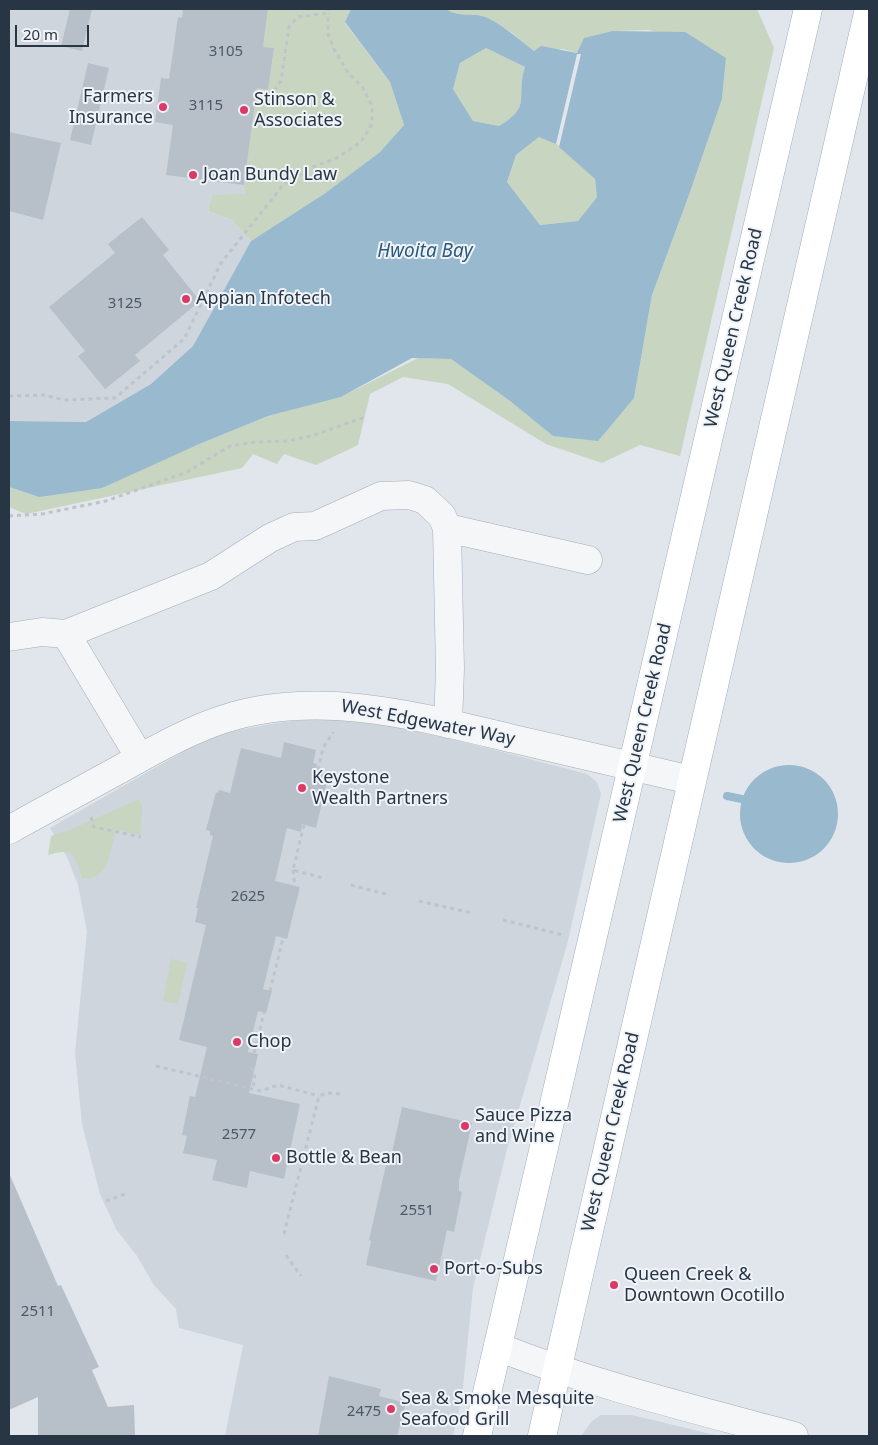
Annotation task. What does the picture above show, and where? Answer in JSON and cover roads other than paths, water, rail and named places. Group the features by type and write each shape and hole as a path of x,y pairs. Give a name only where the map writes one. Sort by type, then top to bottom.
{"main road":[{"name":"West Queen Creek Road","path":"477,1436 808,9"},
{"name":"West Queen Creek Road","path":"542,1436 869,9"}],"street":[{"path":"9,638 42,632 66,634 211,576 270,538 294,527 315,526 381,496 409,495 425,500 442,516 447,528 450,660 448,724"},
{"path":"447,528 588,560"},
{"path":"66,634 140,758"},
{"name":"West Edgewater Way","path":"9,830 182,735 225,718 264,709 304,706 346,706 448,724 691,780"},
{"path":"498,1348 558,1371 794,1436"}],"water":[{"name":"Hwoita Bay","path":"351,9 446,9 450,12 488,18 506,29 534,51 541,46 577,53 584,38 613,31 685,32 726,58 722,99 652,295 634,398 598,441 553,436 510,401 451,359 412,358 341,397 268,416 197,445 102,488 39,497 9,487 9,421 86,422 151,384 193,346 251,241 324,194 380,152 404,125 390,82 345,22","holes":["486,48 525,67 522,78 520,107 516,113 499,126 473,121 453,89 460,63","577,54 581,54 559,147 595,179 597,197 578,221 540,225 507,182 516,155 539,137 556,144"]},
{"path":"789,765 808,768 824,779 835,795 838,814 835,833 824,849 808,860 789,863 770,860 754,849 743,833 740,814 743,795 754,779 770,768"}],"waterway":[{"path":"727,796 752,801"}],"place":[{"name":"Farmers Insurance","path":"163,107"},
{"name":"Stinson & Associates","path":"244,110"},
{"name":"Joan Bundy Law","path":"193,175"},
{"name":"Appian Infotech","path":"186,299"},
{"name":"Keystone Wealth Partners","path":"302,788"},
{"name":"Chop","path":"237,1042"},
{"name":"Sauce Pizza and Wine","path":"465,1126"},
{"name":"Bottle & Bean","path":"276,1158"},
{"name":"Port-o-Subs","path":"434,1269"},
{"name":"Queen Creek & Downtown Ocotillo","path":"614,1285"},
{"name":"Sea & Smoke Mesquite Seafood Grill","path":"391,1409"}]}
